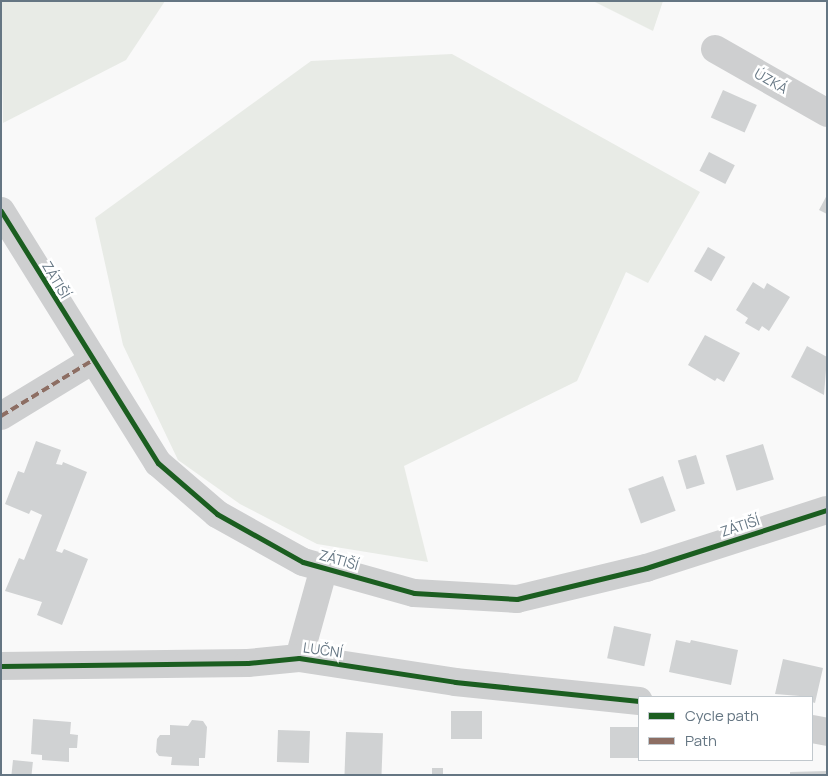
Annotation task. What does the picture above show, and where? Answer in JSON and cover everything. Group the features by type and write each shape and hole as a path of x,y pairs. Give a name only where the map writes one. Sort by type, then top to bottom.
{"street":[{"name":"ÚZKÁ","path":"715,49 827,113"},
{"name":"ZÁTIŠÍ","path":"1,211 158,463 217,514 303,562 414,593 517,599 646,568 827,510"},
{"path":"1,416 93,360"},
{"path":"299,658 324,568"},
{"name":"LUČNÍ","path":"1,666 248,663 299,658 455,682 638,701"},
{"path":"813,729 827,732"}],"shaded area":[{"path":"1,1 165,1 126,60 3,123"},
{"path":"593,1 663,1 653,31"},
{"path":"452,54 700,192 648,283 626,272 577,381 404,466 428,562 317,544 240,504 178,460 123,345 95,218 311,61"}],"building":[{"path":"723,90 757,105 745,132 711,117"},
{"path":"709,152 735,165 725,184 699,171"},
{"path":"827,195 827,214 819,210"},
{"path":"708,247 725,257 711,281 694,271"},
{"path":"753,282 764,289 767,283 790,297 769,331 762,326 759,331 745,323 748,318 736,310"},
{"path":"705,335 740,353 724,382 717,378 715,381 688,365"},
{"path":"807,346 827,357 824,395 791,377"},
{"path":"36,441 61,450 56,464 62,465 63,462 87,472 56,551 62,553 64,549 88,559 62,625 37,615 42,602 5,591 19,558 24,560 42,515 31,510 29,514 5,504 18,471 24,473"},
{"path":"763,444 774,479 737,491 726,455"},
{"path":"696,455 705,484 687,489 678,461"},
{"path":"663,476 676,511 641,523 628,489"},
{"path":"614,626 651,634 644,666 607,658"},
{"path":"676,640 690,643 691,640 738,650 731,685 669,672"},
{"path":"783,659 823,668 815,703 813,702 813,696 775,694"},
{"path":"451,711 482,711 482,739 451,739"},
{"path":"33,719 71,722 70,734 78,735 77,748 69,748 69,762 42,760 42,755 31,754"},
{"path":"192,720 203,721 207,727 205,758 199,758 199,766 171,765 172,757 159,756 156,752 157,739 160,735 170,735 170,725 188,726"},
{"path":"610,727 638,727 638,758 610,758"},
{"path":"278,730 310,731 309,763 277,762"},
{"path":"346,732 383,733 382,775 345,774"},
{"path":"13,760 33,762 32,775 11,775"},
{"path":"432,768 443,768 443,775 432,775"},
{"path":"827,771 827,775 790,775 790,772"}],"marked path":[{"path":"1,416 93,360"}],"cycle path":[{"path":"1,211 158,463 217,514 303,562 414,593 517,599 646,568 827,510"},
{"path":"1,666 248,663 299,658 455,682 638,701"}]}
